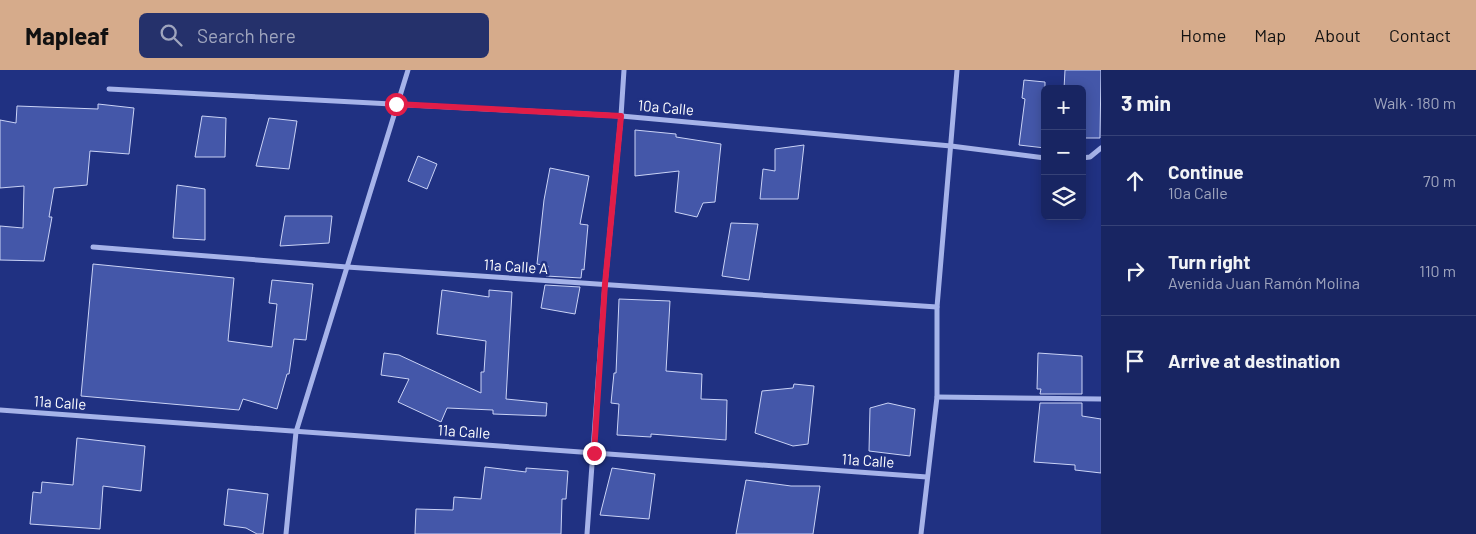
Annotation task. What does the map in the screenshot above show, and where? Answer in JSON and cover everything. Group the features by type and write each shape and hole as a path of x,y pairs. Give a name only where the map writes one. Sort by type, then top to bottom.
{"street":[{"path":"286,534 296,432 408,70"},
{"path":"588,534 605,284 624,70"},
{"path":"921,534 937,397 937,307 956,70"},
{"name":"10a Calle","path":"109,89 621,116 951,146 1041,157"},
{"path":"1086,158 1090,157 1101,148"},
{"name":"11a Calle A","path":"93,247 347,267 937,307"},
{"path":"937,397 1101,399"},
{"name":"11a Calle","path":"0,410 927,476"}],"building":[{"path":"1065,70 1101,70 1100,138 1086,138 1086,85 1064,85"},
{"path":"1024,80 1045,82 1045,85 1041,85 1041,148 1019,145 1025,99 1022,98"},
{"path":"98,104 134,108 129,154 90,151 87,185 54,188 49,217 52,217 44,261 0,260 0,226 23,228 24,186 0,188 0,120 16,123 17,106 98,109"},
{"path":"202,116 226,118 225,157 195,157"},
{"path":"269,118 297,121 289,169 256,166"},
{"path":"635,130 676,134 676,137 721,144 715,202 703,203 697,217 675,212 679,171 635,176"},
{"path":"804,145 798,199 760,199 763,169 775,171 775,149"},
{"path":"418,156 437,164 427,189 408,181"},
{"path":"550,168 589,176 580,224 588,225 584,270 582,269 581,278 546,276 548,266 537,264 544,200"},
{"path":"177,185 205,189 205,240 173,238"},
{"path":"285,216 332,216 329,243 280,246"},
{"path":"731,223 758,224 749,280 722,276"},
{"path":"93,264 234,278 228,341 272,347 277,304 269,303 272,280 313,284 306,340 294,339 289,374 287,374 277,409 243,399 239,410 81,396"},
{"path":"545,285 580,287 575,314 541,308"},
{"path":"442,290 489,297 489,290 512,292 506,399 547,403 546,416 493,414 493,410 447,408 441,422 398,402 409,379 381,375 384,353 399,355 481,393 481,372 484,372 486,341 437,334"},
{"path":"619,299 670,301 666,371 702,374 701,399 727,400 726,440 651,434 651,437 617,435 619,404 611,403 614,373 616,373"},
{"path":"1038,353 1082,356 1082,394 1040,394 1041,389 1037,389"},
{"path":"794,384 814,386 808,444 793,446 755,433 762,391 793,388"},
{"path":"888,403 915,409 910,456 869,451 870,408"},
{"path":"1040,403 1082,403 1082,416 1101,419 1101,473 1075,470 1075,465 1034,462"},
{"path":"77,438 145,446 141,491 103,486 100,529 30,524 33,492 41,493 42,482 73,485"},
{"path":"485,467 526,472 526,468 568,471 566,499 562,499 561,534 415,534 416,509 453,510 454,497 481,499"},
{"path":"612,468 655,474 649,519 600,515"},
{"path":"746,480 791,486 820,486 813,534 736,534"},
{"path":"228,489 268,494 263,534 257,534 246,528 224,525"}],"route":[{"path":"396,104 621,116 605,284 594,453"}]}
